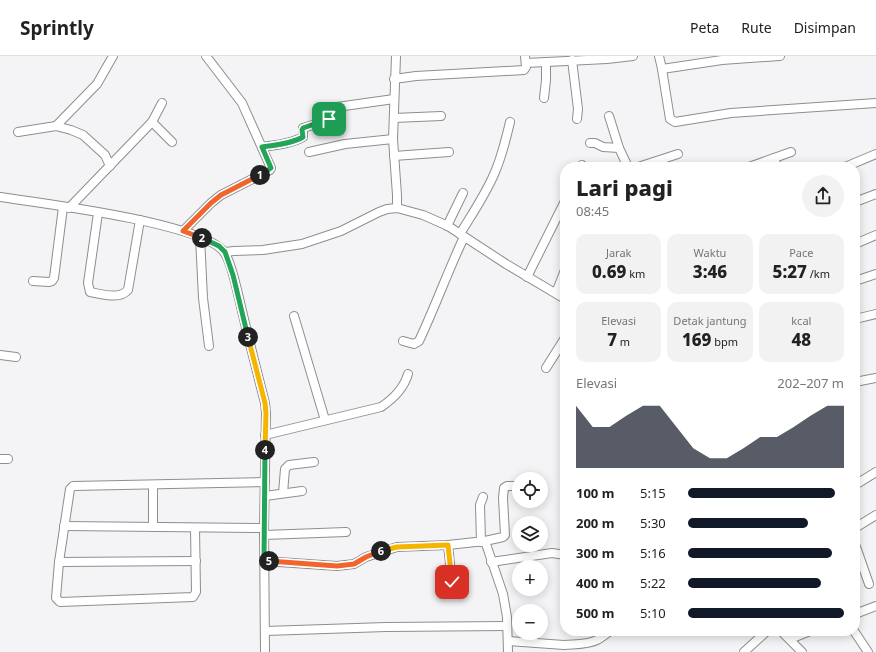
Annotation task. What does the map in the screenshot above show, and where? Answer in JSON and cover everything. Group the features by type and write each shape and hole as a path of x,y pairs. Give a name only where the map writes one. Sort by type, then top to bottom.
{"street":[{"path":"56,126 97,84 113,56"},
{"path":"183,231 221,195 270,170 271,166 242,103 206,56"},
{"path":"396,56 394,79 394,156 397,208"},
{"path":"394,79 524,70 526,69 526,60 546,62 607,59 633,56"},
{"path":"659,56 670,119 675,122 731,112 876,103"},
{"path":"662,69 722,60 780,56"},
{"path":"572,60 578,109 577,119"},
{"path":"544,98 546,62"},
{"path":"262,147 286,143 303,137 303,128 335,118 334,109 337,107 394,99"},
{"path":"33,281 49,282 54,278 66,207 110,166 152,122 162,103"},
{"path":"394,118 441,116"},
{"path":"609,116 619,148 626,162"},
{"path":"152,122 172,142"},
{"path":"403,341 414,344 419,341 440,293 462,236 487,191 496,171 510,122"},
{"path":"18,132 56,126 84,135 105,155 110,166"},
{"path":"310,152 345,144 394,139"},
{"path":"590,143 595,143 605,147 619,148"},
{"path":"394,156 449,152"},
{"path":"763,162 791,152"},
{"path":"653,162 678,154"},
{"path":"857,162 876,154"},
{"path":"774,158 775,162"},
{"path":"447,226 463,193"},
{"path":"860,200 876,194"},
{"path":"0,197 140,220 200,237 219,246 225,252 233,275 265,403 265,652"},
{"path":"225,252 263,250 302,244 341,230 379,212 397,208 423,215 447,226 527,277 560,296"},
{"path":"527,277 560,211"},
{"path":"98,213 88,283 90,292 105,295 121,295 128,290 140,220"},
{"path":"860,242 876,235"},
{"path":"200,237 203,298 209,346"},
{"path":"860,279 876,274"},
{"path":"556,293 560,283"},
{"path":"860,318 876,314"},
{"path":"294,316 325,420"},
{"path":"546,368 560,346"},
{"path":"0,355 16,357"},
{"path":"265,435 381,407 390,402 403,385 408,374"},
{"path":"860,381 876,378"},
{"path":"283,493 286,466 314,462"},
{"path":"860,482 876,472"},
{"path":"195,528 196,592 193,597 60,602 57,600 56,596 59,562 64,526 70,489 73,486 265,482"},
{"path":"153,485 153,527"},
{"path":"264,561 341,566 354,564 366,557 397,547 483,542 503,537 505,536 503,498 504,488 507,486 512,486"},
{"path":"265,496 302,491"},
{"path":"483,497 480,505 483,542 503,594 507,626 508,652"},
{"path":"860,525 876,515"},
{"path":"64,526 195,528 264,532 346,532"},
{"path":"448,545 452,582"},
{"path":"491,562 552,554 560,555"},
{"path":"860,558 869,584"},
{"path":"59,562 196,561"},
{"path":"860,612 876,606"},
{"path":"265,631 386,627 507,626"},
{"path":"508,641 564,645 588,643 598,640 603,636"},
{"path":"744,652 762,636"},
{"path":"787,636 802,652"},
{"path":"790,639 798,636"},
{"path":"857,636 868,652"}],"route":[{"path":"329,119 303,128 303,137 286,143 262,147 271,166 270,170 221,195 183,231 219,246 225,252 233,275 265,403 264,561 345,566 354,564 381,551 397,547 448,545 452,582"}]}
